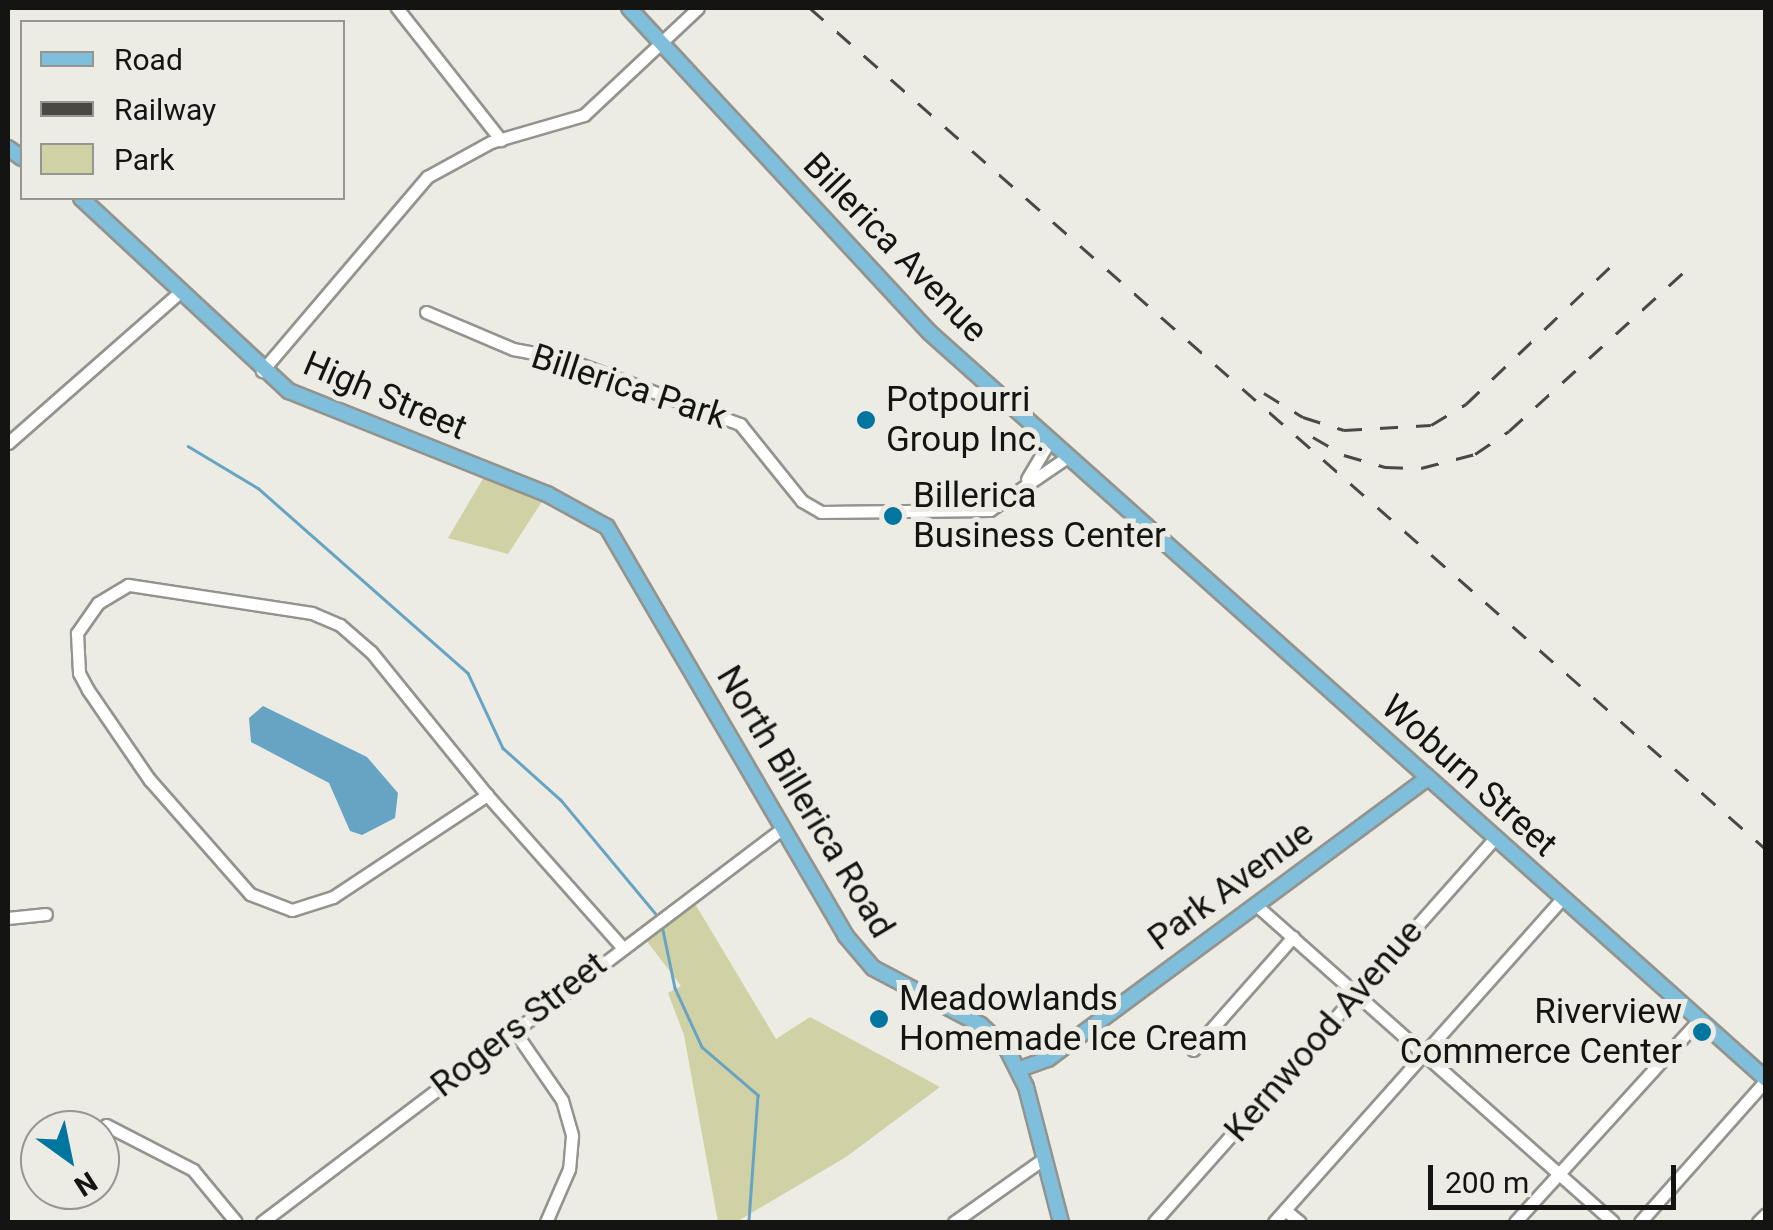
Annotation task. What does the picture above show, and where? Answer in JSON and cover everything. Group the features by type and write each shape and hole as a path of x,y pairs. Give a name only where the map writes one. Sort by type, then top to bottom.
{"main road":[{"name":"Billerica Avenue","path":"629,8 929,332 1132,518"},
{"name":"High Street","path":"83,200 262,371 309,401 570,504 607,527"},
{"name":"Woburn Street","path":"1132,518 1766,1079"},
{"name":"North Billerica Road","path":"607,527 779,830 860,956 891,980 980,1025 1020,1069 1062,1222"},
{"name":"Park Avenue","path":"1020,1069 1048,1059 1427,779"}],"street":[{"path":"397,8 501,140"},
{"path":"262,371 427,177 501,140 584,115 698,8"},
{"path":"8,443 180,292"},
{"name":"Billerica Park","path":"426,312 513,349 566,359 740,424 802,501 821,512 981,511 1007,500 1027,479 1049,442"},
{"name":"Billerica Park","path":"1027,479 1066,458"},
{"path":"487,794 333,897 276,909 250,894 149,779 79,673 77,633 98,602 128,585 312,612 340,625 371,652 487,794 621,946"},
{"name":"Rogers Street","path":"262,1222 621,946 779,830"},
{"name":"Kernwood Avenue","path":"1154,1222 1494,839"},
{"path":"1274,1222 1562,899"},
{"path":"1256,906 1613,1222"},
{"path":"8,918 46,914"},
{"path":"1193,1050 1293,937"},
{"path":"1515,1222 1699,1020"},
{"path":"514,1029 562,1100 572,1136 569,1168 546,1222"},
{"path":"1640,1222 1766,1079"},
{"path":"120,1132 193,1170 236,1222"},
{"path":"954,1222 1042,1160"},
{"path":"1286,1210 1300,1222"},
{"path":"1758,1222 1766,1214"}],"green space":[{"path":"484,477 543,500 508,554 448,538"},
{"path":"694,902 776,1039 810,1017 940,1087 846,1157 736,1222 718,1222 684,1035 668,993 681,986 646,940"}],"water":[{"path":"263,706 367,757 398,793 395,818 362,835 350,831 329,783 251,742 249,718"}],"waterway":[{"path":"188,446 258,488 468,673 503,748 561,800 655,913"},
{"path":"663,930 675,988 702,1047 758,1095 749,1222"}],"railway":[{"path":"810,8 1766,849"},
{"path":"1264,393 1303,417 1344,430 1431,425 1466,404 1616,261"},
{"path":"1313,437 1344,455 1385,467 1421,468 1475,454 1509,431 1686,270"}],"place":[{"name":"Potpourri Group Inc.","path":"866,420"},
{"name":"Billerica Business Center","path":"893,516"},
{"name":"Meadowlands Homemade Ice Cream","path":"879,1019"},
{"name":"Riverview Commerce Center","path":"1702,1032"}]}
